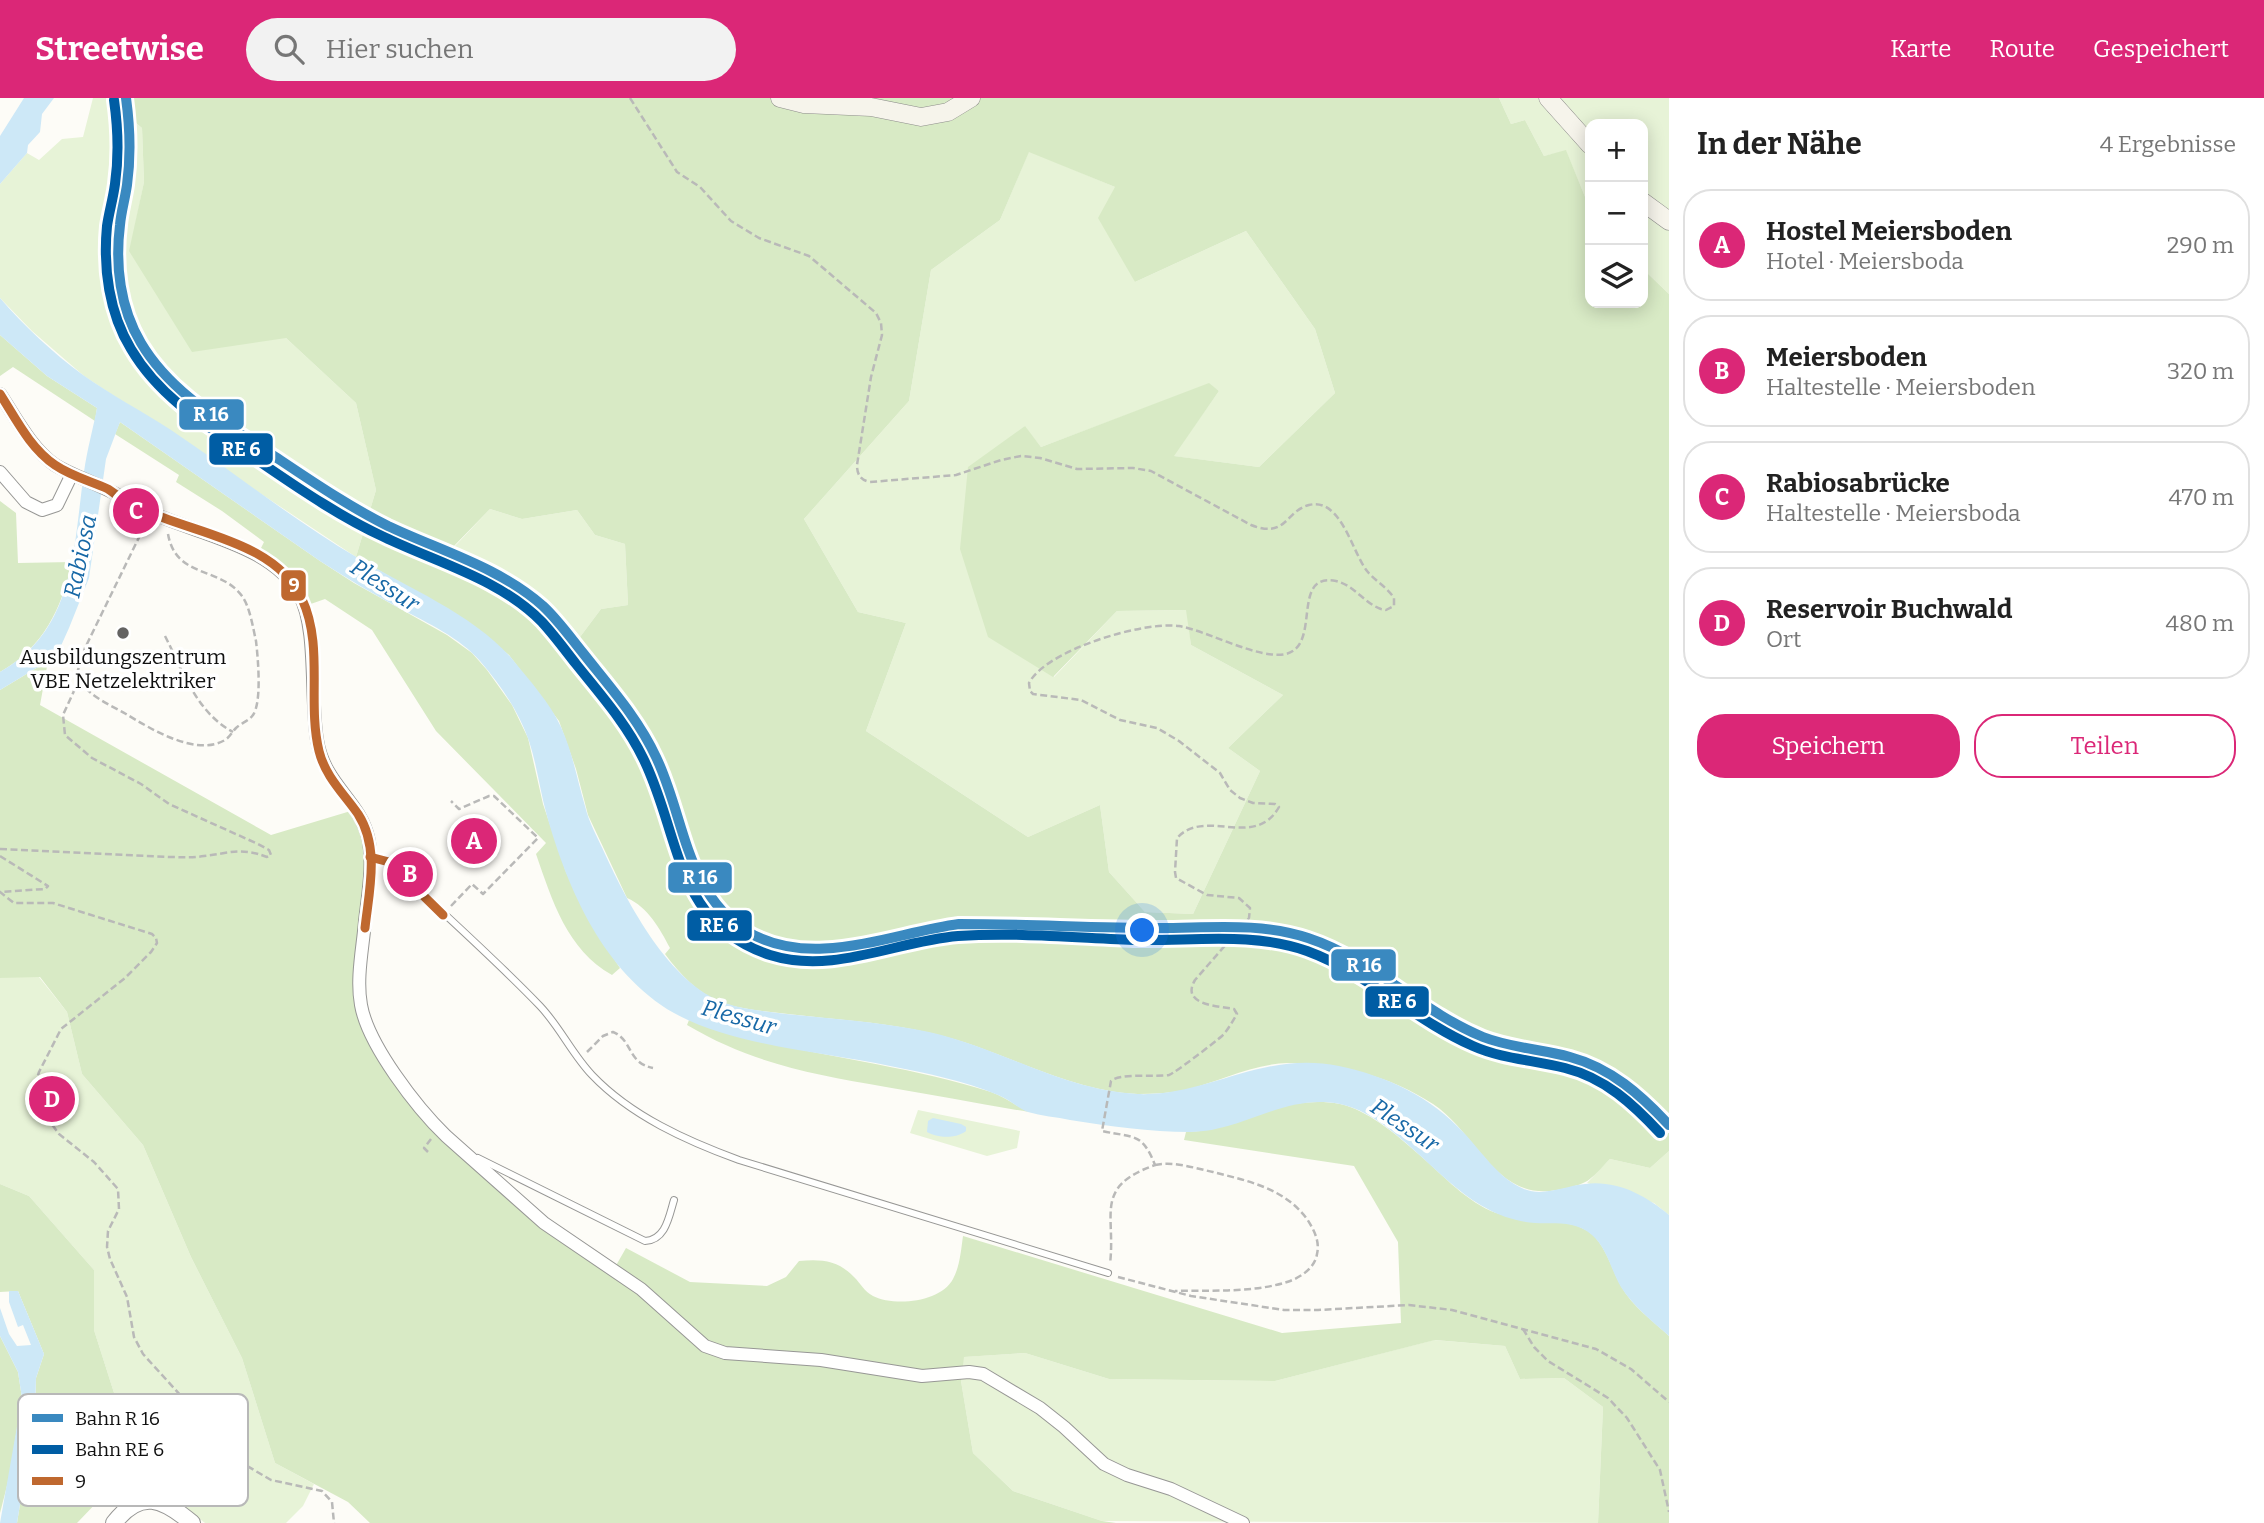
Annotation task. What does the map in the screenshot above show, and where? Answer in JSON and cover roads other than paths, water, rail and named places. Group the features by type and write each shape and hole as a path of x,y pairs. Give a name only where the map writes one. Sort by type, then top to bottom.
{"main road":[{"path":"780,98 804,104 871,107 921,117 948,112 971,98"},
{"path":"1548,98 1585,139"},
{"path":"1648,206 1669,221"}],"street":[{"path":"0,394 43,454 75,475 109,490 126,502 257,555 283,573 299,592 308,620 315,728 321,758 330,778 362,823 368,838 370,857 359,993 368,1030 378,1049 439,1129 544,1223 642,1289 705,1346 725,1353 821,1360 922,1376 969,1371 983,1374 1040,1408 1104,1464 1127,1475 1171,1489 1242,1523"},
{"path":"0,472 26,502 42,510 57,505 75,475"},
{"path":"114,1523 132,1506"},
{"path":"170,1506 192,1523"}],"lane":[{"path":"370,857 389,862 539,1004 590,1072 621,1100 702,1146 862,1199 1108,1273"},
{"path":"458,1146 501,1171 645,1241 654,1240 661,1234 674,1200"}],"water":[{"path":"24,98 54,98 42,114 40,132 28,145 27,153 0,184 0,136"},
{"path":"0,298 39,339 83,375 171,430 334,543 440,603 480,629 497,644 533,684 561,727 591,824 639,918 669,961 686,979 705,993 725,1003 748,1009 876,1023 929,1032 981,1048 1057,1077 1110,1091 1163,1093 1188,1089 1260,1069 1311,1063 1357,1070 1391,1082 1423,1099 1451,1120 1499,1172 1524,1189 1539,1192 1585,1184 1608,1184 1640,1195 1669,1215 1669,1336 1626,1294 1601,1246 1585,1230 1565,1224 1522,1221 1491,1211 1450,1183 1378,1121 1340,1104 1300,1104 1228,1126 1190,1132 1100,1124 1028,1112 998,1095 945,1078 751,1041 698,1024 674,1013 649,996 628,976 592,927 578,900 556,844 525,730 495,679 480,661 463,645 443,632 320,561 120,422 106,459 89,578 69,628 60,648 48,661 0,690 0,672 25,654 44,633 57,610 66,584 73,557 85,464 97,408 47,376 0,335"},
{"path":"933,1118 961,1124 966,1127 966,1131 952,1136 931,1134 927,1132 928,1121"},
{"path":"9,1291 18,1291 44,1354 36,1378 36,1394 21,1394 18,1372 0,1336 0,1308 9,1334 17,1346 31,1345 23,1325 18,1327 9,1302"},
{"path":"18,1421 20,1506 17,1523 0,1523"}],"place":[{"name":"Rabiosabrücke","path":"136,511"},
{"name":"Ausbildungszentrum VBE Netzelektriker","path":"123,633"},
{"name":"Hostel Meiersboden","path":"474,841"},
{"name":"Meiersboden","path":"410,874"},
{"name":"Reservoir Buchwald","path":"52,1099"}],"water label":[{"name":"Rabiosa","path":"80,556"},
{"name":"Plessur","path":"385,585"},
{"name":"Plessur","path":"739,1017"},
{"name":"Plessur","path":"1405,1125"}]}
